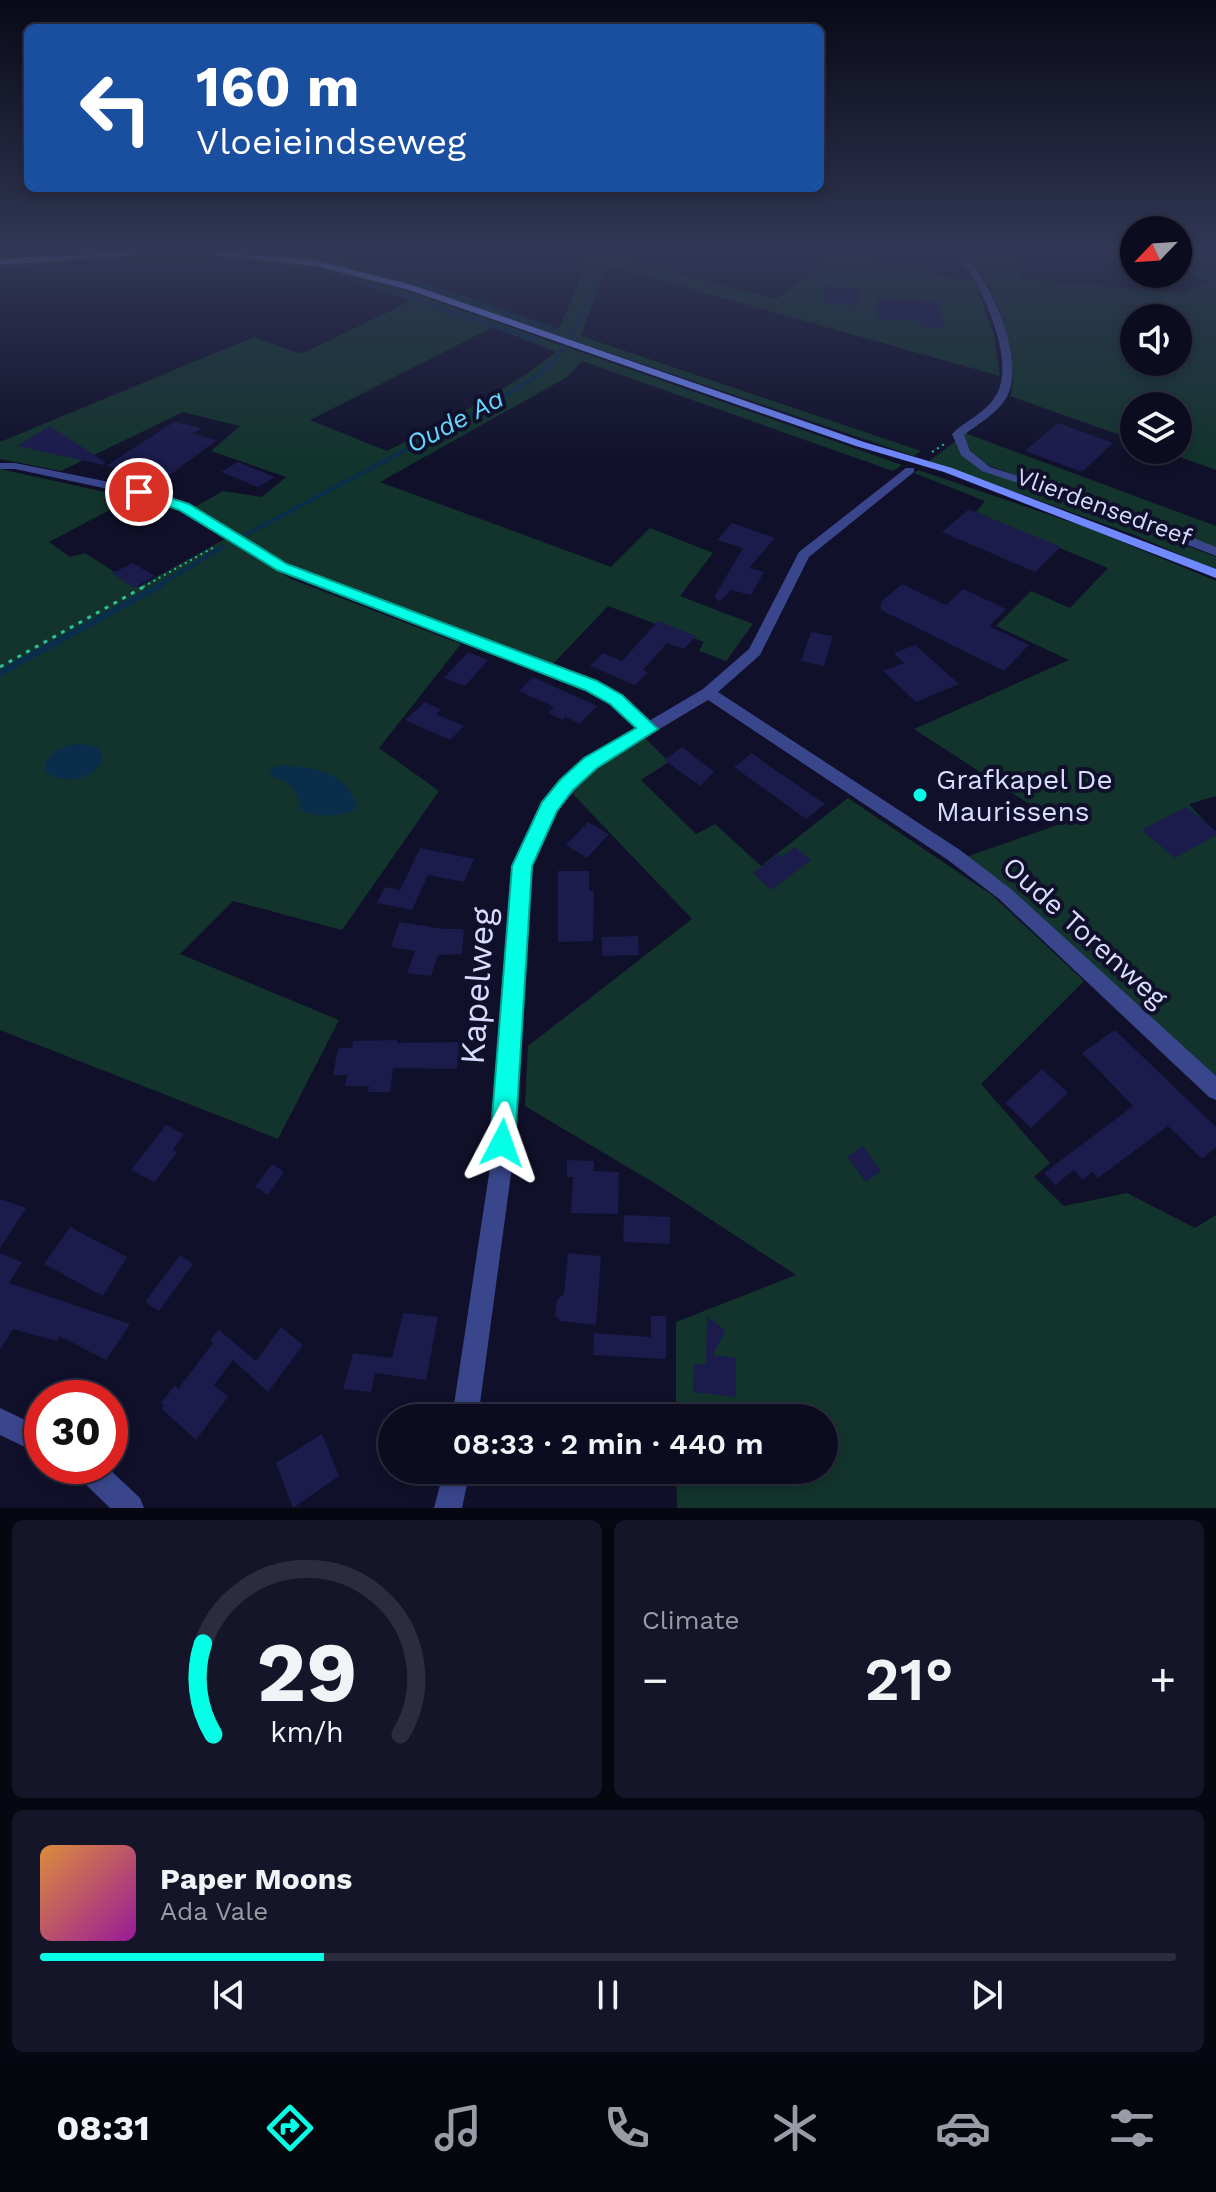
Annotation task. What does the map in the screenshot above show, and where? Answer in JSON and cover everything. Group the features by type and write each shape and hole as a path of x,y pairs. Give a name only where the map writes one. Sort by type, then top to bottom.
{"main road":[{"name":"Vlierdensedreef","path":"511,322 860,444 942,477 976,484 1084,521 1216,574"}],"street":[{"path":"996,322 1003,343 1008,377 1004,392 992,407 958,434 965,453 986,469 1108,509 1216,552"},
{"path":"0,466 15,466 139,492 184,507 282,567 591,686 616,700 649,729"},
{"name":"Kapelweg","path":"467,1404 500,1174 522,866 549,807 566,785 590,763 708,693 755,652 804,555 910,470"},
{"name":"Oude Torenweg","path":"708,693 954,855 995,886 1216,1090"},
{"path":"0,1421 24,1433"},
{"path":"108,1484 130,1508"},
{"path":"448,1508 454,1484"}],"path":[{"path":"0,667 230,537"}],"green space":[{"path":"367,322 496,322 902,465 893,471 582,361 567,377 380,482 611,567 650,528 713,553 680,596 753,624 726,661 699,651 704,642 608,606 552,665 338,585 286,562 191,509 223,491 262,497 286,477 211,451 240,426 183,412 61,471 0,459 0,442 254,337 301,354","holes":["493,327 556,352 453,417 387,451 310,420"]},
{"path":"520,322 540,322 559,329 562,322 586,322 581,336 921,451 914,456"},
{"path":"810,322 989,322 1000,376"},
{"path":"1003,322 1120,322 1120,376 1192,376 1192,322 1216,322 1216,470 1192,461 1192,392 1120,392 1120,435 1010,396 1012,363"},
{"path":"965,433 1216,526 1216,548 990,466 972,454 963,437"},
{"path":"956,441 962,454 971,462 1216,557 1216,570 1132,534 929,461"},
{"path":"0,469 132,498 49,542 70,557 85,553 138,587 225,539 291,579 461,644 379,748 439,791 342,930 233,901 180,954 339,1020 278,1139 0,1030"},
{"path":"918,470 1091,529 1216,581 1216,796 1189,804 1216,834 1216,1077 963,858 1060,824 914,729 1069,660 996,626 1031,591 1070,608 1108,568 975,513 985,501 914,473"},
{"path":"644,737 669,762 641,780 696,834 715,824 761,866 848,798 992,895 1084,981 981,1084 1050,1163 1034,1177 1064,1206 1127,1193 1195,1228 1216,1215 1216,1508 677,1508 676,1484 838,1484 838,1404 676,1404 676,1322 796,1275 661,1187 525,1106 528,1046 692,919 570,791 577,782"}],"water":[{"path":"75,743 99,747 103,759 92,772 77,779 61,779 45,772 46,761 56,751"},
{"path":"276,766 314,769 337,778 353,796 357,808 330,816 302,811 294,789 273,777 269,770"}],"building":[{"path":"922,322 943,322 945,329 922,327"},
{"path":"174,422 201,428 193,434 217,440 163,480 106,466"},
{"path":"1058,423 1113,443 1082,472 1025,451"},
{"path":"50,426 105,462 104,465 17,446"},
{"path":"238,462 275,477 258,487 221,472"},
{"path":"969,509 1061,547 1035,572 942,532"},
{"path":"732,523 775,538 749,568 764,572 751,595 731,590 720,602 714,597 743,548 717,540"},
{"path":"133,563 155,576 134,588 112,573"},
{"path":"902,584 946,605 963,589 1006,609 989,626 1029,645 1004,671 881,610 881,602"},
{"path":"658,621 696,636 684,649 667,643 643,670 648,672 635,685 590,666 603,653 622,661"},
{"path":"811,632 833,636 824,666 801,661"},
{"path":"915,645 959,684 916,702 883,671 904,663 894,653"},
{"path":"468,652 488,660 465,686 444,678"},
{"path":"533,677 597,706 580,724 565,717 563,720 548,713 554,707 519,691"},
{"path":"425,702 441,710 436,714 464,726 450,740 405,720"},
{"path":"682,747 714,772 700,786 664,760"},
{"path":"752,753 825,804 806,819 734,767"},
{"path":"1186,807 1216,831 1216,835 1175,858 1142,830"},
{"path":"588,822 609,834 587,858 566,845"},
{"path":"795,847 811,860 771,890 753,873 778,854 782,857"},
{"path":"420,848 474,859 464,882 428,875 412,910 377,903 385,887 400,890"},
{"path":"558,871 589,871 589,891 594,891 593,941 558,942"},
{"path":"399,922 464,929 462,954 438,955 431,976 407,973 415,951 391,947"},
{"path":"638,936 639,955 602,956 602,937"},
{"path":"1115,1030 1216,1127 1216,1147 1202,1159 1168,1126 1098,1178 1092,1172 1082,1180 1074,1170 1055,1185 1044,1173 1133,1106 1082,1053"},
{"path":"397,1040 397,1043 460,1042 457,1069 393,1068 390,1092 368,1092 369,1086 345,1086 347,1075 333,1075 338,1048 352,1048 353,1041"},
{"path":"1042,1069 1068,1093 1031,1128 1005,1103"},
{"path":"166,1125 184,1134 173,1150 177,1152 155,1182 131,1170"},
{"path":"863,1146 881,1171 866,1182 847,1157"},
{"path":"567,1160 594,1161 594,1171 619,1172 618,1214 571,1213 573,1177 567,1177"},
{"path":"272,1164 284,1172 268,1195 255,1187"},
{"path":"0,1199 26,1208 0,1248"},
{"path":"624,1215 670,1217 670,1244 623,1242"},
{"path":"70,1227 127,1257 103,1296 44,1264"},
{"path":"0,1253 22,1262 9,1283 130,1324 106,1360 59,1336 57,1341 13,1329 0,1350"},
{"path":"568,1253 601,1256 596,1325 560,1321 555,1315 557,1300 564,1293"},
{"path":"180,1255 193,1264 159,1311 145,1302"},
{"path":"403,1313 438,1317 426,1380 375,1373 371,1392 343,1389 353,1353 392,1358"},
{"path":"651,1316 666,1316 666,1359 593,1355 594,1333 651,1337"},
{"path":"707,1316 725,1330 713,1355 736,1358 736,1397 693,1392 694,1364 706,1365"},
{"path":"281,1327 303,1345 268,1392 233,1360 214,1385 228,1397 196,1440 162,1409 164,1406 161,1403 175,1385 178,1389 213,1343 210,1340 219,1330 256,1361"},
{"path":"322,1434 339,1476 293,1508 276,1463"}],"waterway":[{"path":"482,322 538,341"},
{"path":"534,322 554,329"},
{"name":"Oude Aa","path":"245,535 483,409 536,377 557,358 579,322"},
{"name":"Oude Aa","path":"157,587 224,546"},
{"name":"Oude Aa","path":"0,673 161,585"}],"place":[{"name":"Grafkapel De Maurissens","path":"920,795"}],"route":[{"path":"139,492 184,507 282,567 591,686 616,700 649,729 590,763 566,785 549,807 522,866 502,1143"}]}
